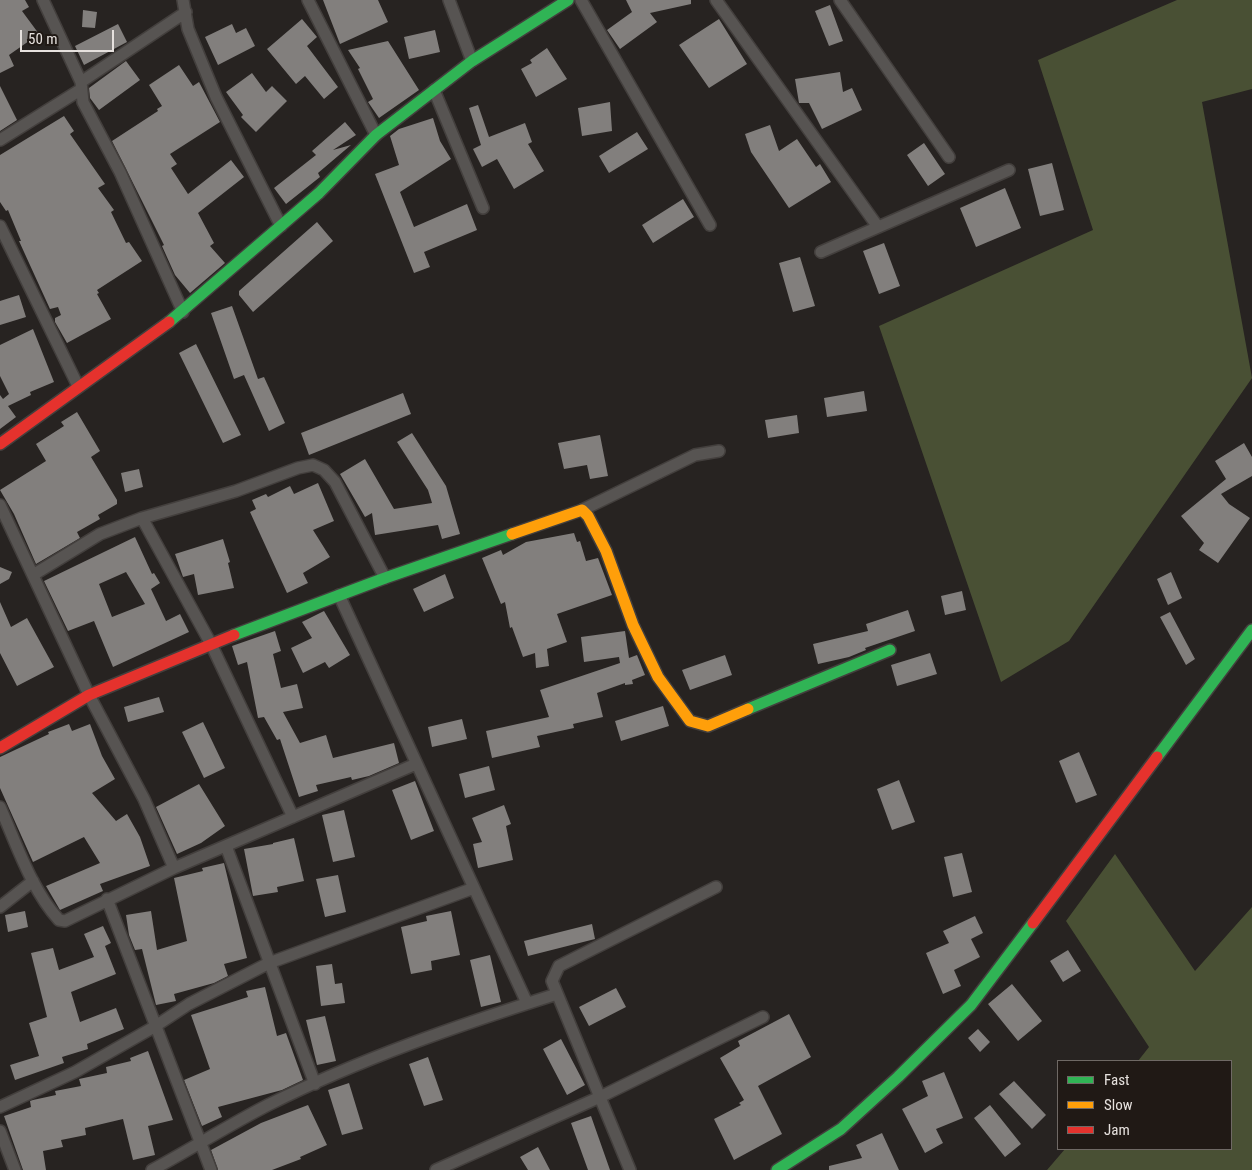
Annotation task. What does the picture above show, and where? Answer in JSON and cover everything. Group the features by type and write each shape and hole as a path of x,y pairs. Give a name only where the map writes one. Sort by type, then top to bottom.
{"street":[{"path":"43,0 81,86 83,102 120,172 183,312"},
{"path":"183,0 188,29 216,97 281,226"},
{"path":"308,0 376,135"},
{"path":"449,0 472,60"},
{"path":"0,444 183,312 319,193 376,135 472,60 568,0"},
{"path":"582,0 710,225"},
{"path":"716,0 878,227"},
{"path":"840,0 949,157"},
{"path":"0,140 186,12"},
{"path":"434,90 483,208"},
{"path":"822,252 1009,170"},
{"path":"0,226 78,386"},
{"path":"0,748 89,695 211,644 385,578 565,514 582,510 627,486 696,455 719,451"},
{"path":"33,576 100,534 142,518 236,491 298,468 313,465 324,470 335,482 385,578"},
{"path":"0,505 89,695 144,799 174,868"},
{"path":"582,510 588,516 606,551 633,625 658,677 690,721 708,726 890,650"},
{"path":"142,518 211,644 292,817"},
{"path":"339,595 527,1003"},
{"path":"777,1170 841,1129 898,1077 971,1005 1252,630"},
{"path":"0,807 33,881 59,920 65,921 106,899 174,868 416,764"},
{"path":"226,846 315,1084"},
{"path":"0,907 33,881"},
{"path":"630,1170 552,981 559,966 716,887"},
{"path":"0,1107 75,1072 154,1027 189,1004 269,963 474,888"},
{"path":"106,899 134,967 154,1027 211,1170"},
{"path":"152,1170 267,1106 315,1084 424,1039 557,994"},
{"path":"436,1170 600,1097 763,1017"},
{"path":"0,1131 15,1170"}],"green space":[{"path":"1177,0 1252,0 1252,89 1202,102 1252,378 1069,641 1001,682 879,326 1093,230 1038,60"},
{"path":"1115,854 1195,971 1252,907 1252,1170 1047,1170 1064,1150 1232,1150 1232,1060 1139,1060 1149,1047 1066,921"}],"building":[{"path":"0,0 25,0 29,7 22,11 39,34 9,55 14,66 0,73"},
{"path":"323,0 378,0 388,22 340,44"},
{"path":"626,0 691,0 691,4 650,13 657,22 620,49 607,30 632,12"},
{"path":"830,5 843,41 829,46 815,11"},
{"path":"83,10 97,12 95,28 82,27"},
{"path":"302,19 317,37 307,46 338,87 324,99 305,76 296,84 267,49"},
{"path":"719,19 747,64 709,88 679,45"},
{"path":"118,24 127,42 84,65 75,46"},
{"path":"232,24 236,33 246,28 255,46 218,65 205,37"},
{"path":"435,30 440,52 409,59 404,37"},
{"path":"388,41 419,90 379,118 368,102 373,99 358,69 360,68 348,50"},
{"path":"547,48 567,79 536,97 521,69 532,63 530,60"},
{"path":"126,61 140,80 99,110 90,98 89,88"},
{"path":"179,65 193,86 199,82 220,122 170,154 177,164 171,168 188,194 231,160 244,177 198,213 214,243 210,246 225,263 190,293 175,275 162,246 164,245 112,141 158,111 157,109 162,106 149,85"},
{"path":"840,72 843,92 852,88 862,110 822,129 809,103 799,103 795,79"},
{"path":"252,73 266,92 272,86 287,101 256,132 241,117 243,115 226,92"},
{"path":"0,86 17,120 0,131"},
{"path":"610,102 612,131 582,136 578,108"},
{"path":"478,105 489,137 525,123 532,142 528,144 544,171 514,189 497,159 482,167 473,149 481,145 469,108"},
{"path":"64,116 74,131 70,134 105,184 98,188 114,210 111,212 126,243 129,242 142,261 97,290 99,293 97,294 111,319 67,343 55,322 55,318 61,315 58,307 50,309 19,241 21,241 8,210 6,211 0,202 0,155"},
{"path":"433,118 440,141 451,159 400,192 414,227 467,204 477,230 424,252 430,267 414,273 375,174 399,165 390,136 399,129"},
{"path":"345,122 356,135 333,150 351,145 318,173 320,177 286,204 274,188 316,155 312,151"},
{"path":"770,125 779,151 797,139 816,167 820,164 831,182 789,208 751,152 745,134"},
{"path":"637,132 648,149 609,173 599,156"},
{"path":"924,143 945,174 928,186 907,155"},
{"path":"1052,163 1064,210 1040,216 1028,169"},
{"path":"1005,188 1021,228 976,247 960,208"},
{"path":"683,199 694,217 653,243 642,225"},
{"path":"317,222 333,241 253,312 239,295 239,291"},
{"path":"884,243 900,286 879,294 863,251"},
{"path":"800,257 815,306 793,312 779,263"},
{"path":"19,295 26,317 0,325 0,301"},
{"path":"232,306 258,379 264,377 285,423 269,431 244,375 234,379 211,313"},
{"path":"33,329 54,382 30,392 31,395 8,406 16,417 0,429 0,395 3,399 9,394 0,376 0,345"},
{"path":"196,344 241,435 223,443 179,353"},
{"path":"864,391 867,411 827,417 824,398"},
{"path":"403,393 411,414 309,455 301,433"},
{"path":"77,412 100,451 91,457 117,500 117,504 98,515 100,519 77,532 80,538 36,564 14,514 0,490 46,461 36,444 64,426 61,422"},
{"path":"797,415 799,433 768,438 765,420"},
{"path":"412,433 446,486 460,534 442,539 438,525 375,535 372,513 365,517 340,474 365,459 394,509 432,503 428,490 397,442"},
{"path":"600,435 608,476 590,479 587,465 564,469 558,443"},
{"path":"1244,443 1252,457 1252,476 1221,494 1229,504 1250,518 1218,563 1199,550 1204,543 1181,516 1226,479 1215,461"},
{"path":"139,469 143,487 125,492 121,473"},
{"path":"318,483 334,521 313,530 330,557 303,573 308,583 287,593 250,512 256,509 252,500 266,494 268,497 290,486 294,494"},
{"path":"574,533 577,542 580,541 586,561 598,558 612,595 557,614 567,642 547,649 549,666 536,668 535,653 523,657 512,627 510,628 505,602 501,604 482,558 501,550 503,555 526,542"},
{"path":"135,537 152,574 154,573 160,583 151,589 166,621 180,614 189,632 113,667 94,621 68,631 44,581","holes":["126,572 145,604 112,617 99,584"]},
{"path":"223,539 230,562 228,563 234,588 198,595 194,574 183,577 175,554"},
{"path":"0,567 12,572 9,579 0,584"},
{"path":"1171,572 1182,598 1168,605 1157,579"},
{"path":"445,574 454,598 424,612 413,589"},
{"path":"962,591 966,610 945,615 941,596"},
{"path":"0,602 11,627 27,618 54,667 17,686 0,653"},
{"path":"908,610 915,631 865,648 866,650 849,657 818,664 813,644 868,631 866,624"},
{"path":"324,611 350,655 329,668 325,662 303,673 291,648 312,638 302,622"},
{"path":"1170,612 1195,659 1186,665 1160,617"},
{"path":"275,631 281,651 273,654 281,688 297,684 303,708 283,712 300,743 326,735 333,758 394,743 399,763 369,776 352,780 351,777 316,785 318,791 299,797 280,739 277,740 264,717 258,718 247,662 238,665 232,646"},
{"path":"625,631 629,658 637,655 645,675 632,680 633,684 625,685 625,683 597,693 603,717 573,724 574,728 537,736 540,747 492,758 486,731 549,717 540,690 620,663 619,657 584,662 581,637"},
{"path":"930,653 937,674 897,686 891,665"},
{"path":"725,655 732,675 690,690 682,670"},
{"path":"159,697 164,712 128,722 124,707"},
{"path":"663,706 669,726 621,741 615,721"},
{"path":"462,719 467,739 432,747 428,727"},
{"path":"203,722 225,768 204,778 182,732"},
{"path":"69,724 72,731 90,724 102,756 115,779 92,793 116,821 127,814 140,837 150,866 100,884 103,891 60,910 46,886 100,863 84,837 33,862 0,788 0,757 49,734 48,732"},
{"path":"1079,752 1097,795 1076,803 1059,761"},
{"path":"489,766 495,790 465,798 459,774"},
{"path":"899,780 915,822 892,830 877,789"},
{"path":"415,781 434,831 411,840 392,790"},
{"path":"199,784 225,826 201,843 177,854 156,807"},
{"path":"504,805 511,824 506,826 513,860 478,868 473,844 482,842 472,818"},
{"path":"344,810 355,857 333,862 322,815"},
{"path":"294,838 304,881 277,887 278,892 253,896 244,849"},
{"path":"962,853 972,892 953,897 944,857"},
{"path":"224,863 247,958 224,964 228,976 214,983 174,994 176,1001 156,1005 142,949 135,950 129,935 126,915 151,911 157,950 187,941 174,878 203,871 202,868"},
{"path":"338,875 346,912 325,917 316,879"},
{"path":"25,911 28,927 8,932 5,915"},
{"path":"451,911 460,955 431,961 432,970 411,974 401,927 427,921 426,916"},
{"path":"975,916 983,933 971,939 980,957 954,970 961,986 943,994 926,953 949,943 943,931"},
{"path":"592,924 595,939 528,956 524,941"},
{"path":"103,926 111,943 105,946 116,974 71,992 80,1022 116,1008 124,1029 87,1044 88,1049 62,1057 64,1063 15,1080 10,1065 39,1056 29,1023 47,1017 31,953 53,948 59,970 94,957 84,934"},
{"path":"1068,950 1081,971 1063,982 1050,961"},
{"path":"490,955 501,1002 481,1007 470,960"},
{"path":"332,964 335,984 342,983 345,1003 321,1006 316,966"},
{"path":"1012,984 1042,1021 1018,1041 988,1004"},
{"path":"265,987 277,1036 286,1033 303,1080 282,1090 218,1107 222,1117 202,1126 184,1080 210,1069 191,1015 248,997 246,991"},
{"path":"616,988 626,1007 589,1026 579,1007"},
{"path":"789,1014 811,1057 758,1086 782,1134 734,1160 714,1119 741,1105 739,1103 744,1100 720,1058 740,1046 738,1041"},
{"path":"325,1016 336,1061 317,1065 306,1020"},
{"path":"978,1029 990,1042 980,1052 968,1038"},
{"path":"561,1039 585,1085 567,1095 543,1049"},
{"path":"148,1051 173,1120 148,1126 155,1155 133,1160 123,1119 85,1128 86,1135 61,1140 63,1147 43,1151 46,1170 23,1170 4,1116 31,1107 30,1101 56,1095 55,1091 81,1086 79,1079 107,1073 106,1067 131,1061 130,1058"},
{"path":"428,1057 443,1100 424,1106 409,1064"},
{"path":"944,1072 963,1118 936,1129 943,1143 925,1153 902,1109 928,1096 922,1081"},
{"path":"1014,1081 1046,1115 1032,1129 999,1094"},
{"path":"349,1083 363,1129 342,1135 328,1090"},
{"path":"308,1105 327,1145 300,1157 301,1159 272,1170 218,1170 211,1150 261,1123"},
{"path":"990,1105 1021,1144 1005,1157 974,1118"},
{"path":"591,1116 610,1170 588,1170 571,1123"},
{"path":"882,1133 899,1170 829,1170 829,1166 862,1158 856,1145"},
{"path":"538,1147 550,1170 528,1170 520,1157"}],"traffic: fast":[{"path":"169,322 319,193 376,135 472,61 568,0"},
{"path":"234,635 385,578 512,534"},
{"path":"1157,757 1252,630"},
{"path":"748,709 890,650"},
{"path":"777,1170 841,1129 898,1077 971,1005 1033,923"}],"traffic: slow":[{"path":"512,534 582,510 588,516 606,551 633,625 658,677 690,721 708,726 748,709"}],"traffic: jam":[{"path":"0,444 169,322"},
{"path":"0,748 89,695 234,635"},
{"path":"1033,923 1157,757"}]}
